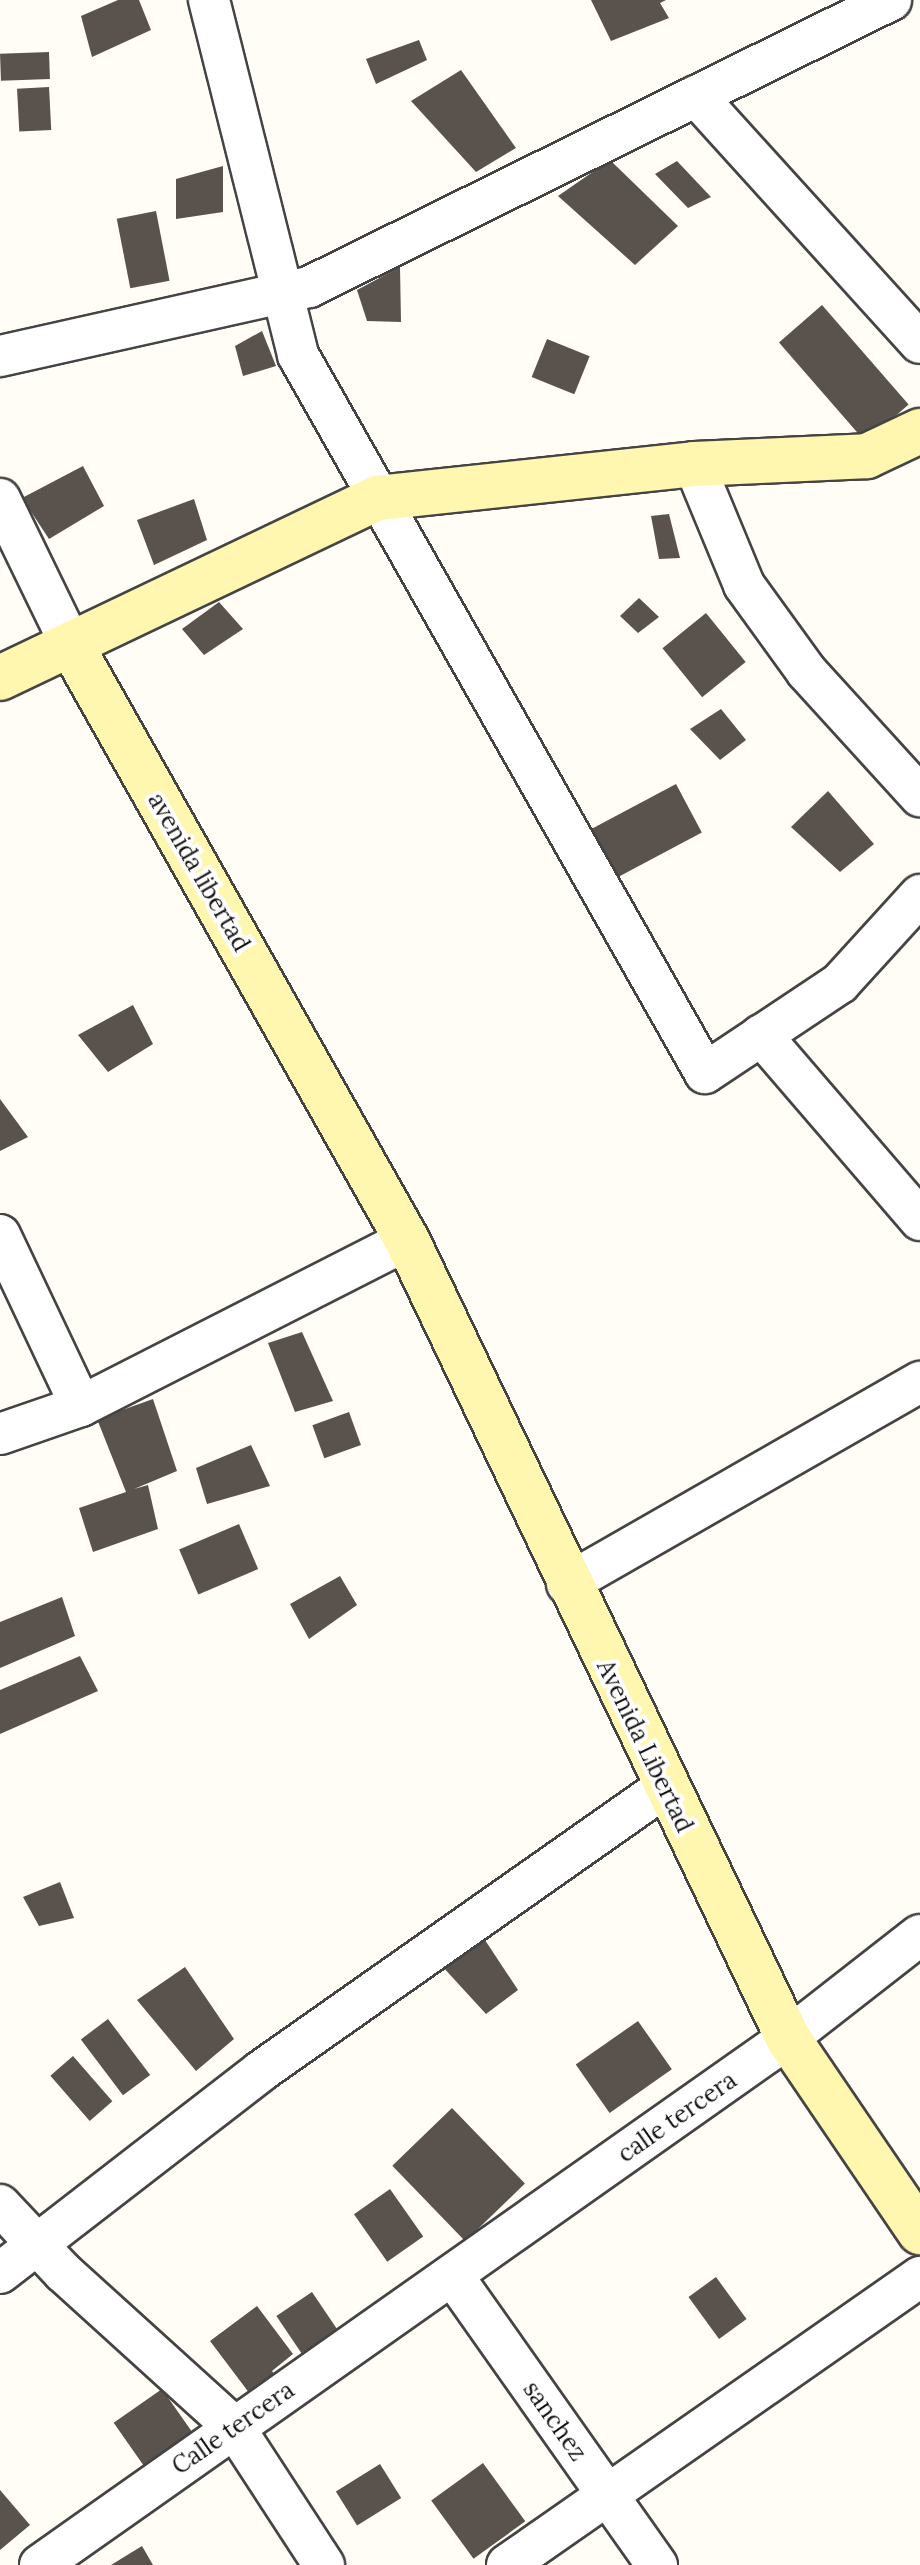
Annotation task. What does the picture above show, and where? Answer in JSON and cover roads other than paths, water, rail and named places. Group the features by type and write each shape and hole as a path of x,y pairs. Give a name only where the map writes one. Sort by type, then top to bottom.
{"main road":[{"path":"0,678 378,498 694,464 867,456 920,431"},
{"name":"avenida libertad","path":"71,645 407,1240"},
{"name":"Avenida Libertad","path":"407,1240 567,1584 788,2038 920,2232"}],"street":[{"path":"209,0 298,355 705,1073 840,983 920,895"},
{"path":"0,356 309,287 891,0"},
{"path":"696,96 920,343"},
{"path":"694,464 744,585 807,672 920,796"},
{"name":"avenida libertad","path":"0,499 71,645"},
{"path":"761,1035 920,1220"},
{"path":"0,1235 81,1406"},
{"path":"0,1434 81,1406 407,1240"},
{"path":"567,1584 920,1382"},
{"path":"0,2273 261,2071 665,1787"},
{"name":"calle tercera","path":"441,2285 788,2038 920,1935"},
{"path":"0,2205 38,2246 234,2427 324,2565"},
{"path":"507,2565 606,2493 920,2277"},
{"name":"Calle tercera","path":"40,2565 441,2285"},
{"name":"sanchez","path":"441,2285 606,2493 657,2565"}]}
